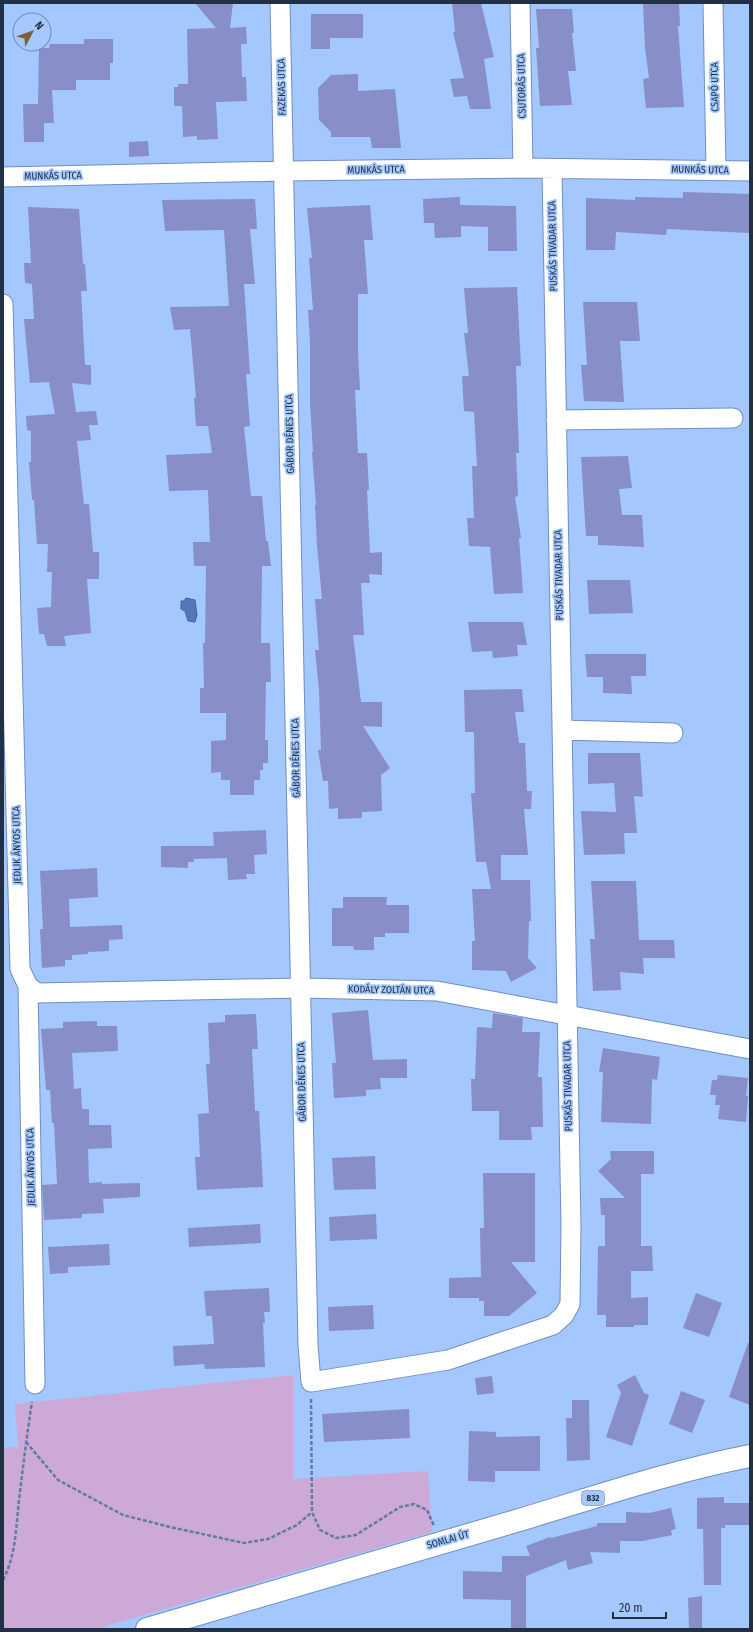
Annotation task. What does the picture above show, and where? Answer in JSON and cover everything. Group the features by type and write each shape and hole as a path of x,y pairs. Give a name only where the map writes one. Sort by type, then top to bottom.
{"main road":[{"name":"SOMLAI ÚT","path":"147,1629 680,1473 750,1456"}],"street":[{"name":"FAZEKAS UTCA","path":"280,3 284,171"},
{"name":"CSUTORÁS UTCA","path":"520,3 523,168"},
{"name":"CSAPÓ UTCA","path":"714,3 716,171"},
{"name":"MUNKÁS UTCA","path":"3,177 523,168 750,171"},
{"name":"PUSKÁS TIVADAR UTCA","path":"310,1382 448,1360 553,1324 564,1315 570,1304 571,1226 552,168"},
{"name":"GÁBOR DÉNES UTCA","path":"284,171 308,1345 310,1382"},
{"name":"JEDLIK ÁNYOS UTCA","path":"3,304 20,969 28,986 35,1384"},
{"path":"556,420 733,418"},
{"path":"562,730 673,733"},
{"name":"KODÁLY ZOLTÁN UTCA","path":"28,986 37,993 301,988 437,991 750,1049"}],"path":[{"path":"310,1382 312,1512 320,1530 336,1538 356,1535 400,1508 414,1504 427,1510 441,1542"},
{"path":"3,1580 9,1568 14,1549 26,1442 35,1384"},
{"path":"26,1442 58,1480 123,1516 244,1543 268,1539 297,1524 312,1512"}],"shaded area":[{"path":"293,1375 293,1479 428,1471 432,1532 95,1629 3,1629 3,1448 18,1447 15,1404"}],"water":[{"path":"186,598 195,600 197,615 195,622 188,621 185,611 181,609 181,601 184,601"}],"building":[{"path":"195,3 233,3 230,28 246,27 247,44 241,44 242,77 246,77 247,101 216,102 218,139 197,140 197,136 183,137 182,106 174,106 174,87 178,87 178,84 188,84 187,29 216,28"},
{"path":"452,3 481,3 494,57 484,59 491,109 470,109 467,96 454,97 450,79 464,78 453,32 455,32"},
{"path":"679,3 680,26 678,26 684,107 646,108 643,79 649,78 645,48 643,4"},
{"path":"536,9 572,9 574,33 572,33 576,71 568,71 572,105 540,106 536,48 539,48"},
{"path":"311,14 363,14 363,38 330,38 330,49 311,49"},
{"path":"84,39 113,39 113,63 110,63 110,80 76,80 76,90 52,90 54,123 44,123 44,142 24,142 23,104 38,104 39,52 52,52 52,44 84,44"},
{"path":"358,74 358,91 395,89 401,148 372,148 370,137 331,137 331,132 319,120 318,88 331,75"},
{"path":"148,141 149,156 129,157 129,142"},
{"path":"683,192 750,194 750,233 667,229 666,235 616,232 615,250 586,250 586,198 635,200 635,197 683,198"},
{"path":"460,197 460,205 516,206 517,251 488,251 488,227 461,226 461,237 435,238 434,223 424,223 423,199"},
{"path":"255,199 257,229 250,229 255,284 244,284 250,374 246,374 250,426 244,427 251,496 262,496 266,541 268,541 271,566 262,566 261,643 270,643 271,682 266,682 265,740 268,740 268,763 263,763 263,770 260,770 260,780 254,780 254,795 230,795 230,780 221,780 221,772 211,773 211,741 226,740 226,713 200,713 200,688 204,688 203,643 205,643 206,566 194,566 193,542 210,542 208,490 169,491 166,455 212,453 208,426 196,426 194,398 196,398 190,329 174,330 170,307 229,306 224,230 165,231 162,200"},
{"path":"370,205 373,240 364,240 368,294 358,294 358,353 360,390 355,390 358,453 367,453 370,553 382,552 382,575 369,574 370,583 361,583 364,635 353,635 361,702 382,702 382,727 363,726 390,768 381,775 382,811 362,812 362,818 338,819 338,808 329,809 328,781 323,781 318,750 321,750 319,690 315,650 319,650 315,599 322,599 317,545 310,403 310,342 308,310 313,310 309,258 312,258 307,208"},
{"path":"28,207 79,209 83,264 85,264 87,291 81,291 85,365 91,365 91,385 72,383 76,412 96,411 98,425 89,425 91,440 77,441 84,504 89,504 93,552 99,552 99,579 87,579 91,633 64,636 66,646 47,646 44,634 39,634 37,608 51,607 52,572 47,572 48,544 37,544 34,500 32,500 29,462 31,462 31,431 27,430 26,416 55,414 49,382 30,383 24,319 34,319 32,284 25,283 24,263 31,263"},
{"path":"517,287 521,366 516,366 519,453 516,453 518,496 515,497 521,538 519,538 523,593 494,594 490,547 469,546 467,518 474,518 472,466 477,466 474,412 464,411 462,376 469,376 464,333 468,333 464,288"},
{"path":"583,302 637,302 640,341 620,341 624,402 584,401 581,365 587,365"},
{"path":"628,456 632,488 619,489 622,515 642,515 644,547 598,545 598,536 586,536 581,457"},
{"path":"587,580 630,580 633,613 589,614"},
{"path":"468,622 523,622 527,645 517,645 518,656 493,658 492,651 472,652"},
{"path":"585,654 646,654 646,676 631,676 632,694 603,693 603,677 587,677"},
{"path":"522,689 524,712 515,712 519,743 525,743 527,791 532,791 531,809 524,809 528,855 501,855 501,880 530,880 531,921 529,921 528,958 537,968 511,982 506,971 472,970 472,941 475,941 472,889 491,889 486,862 476,862 471,793 475,793 474,732 465,732 464,690"},
{"path":"588,753 640,753 643,797 634,796 637,833 624,833 625,854 584,855 581,811 616,812 614,783 588,784"},
{"path":"266,830 267,854 254,855 255,874 246,874 247,879 228,880 227,858 194,859 194,862 188,862 188,868 161,867 161,846 214,846 213,832"},
{"path":"97,868 98,897 69,899 70,927 122,925 123,939 109,940 109,951 88,952 88,954 72,955 72,960 65,960 65,966 42,968 40,929 43,929 40,871"},
{"path":"591,881 636,881 639,940 674,940 675,958 643,958 644,974 620,972 621,990 593,991 590,939 595,939"},
{"path":"343,897 387,897 386,905 409,905 409,933 385,933 385,937 374,937 374,950 354,950 353,946 332,946 332,908 343,908"},
{"path":"368,1010 373,1060 407,1059 407,1078 380,1078 381,1089 366,1090 366,1096 334,1098 332,1063 336,1063 332,1013"},
{"path":"493,1013 523,1018 522,1032 540,1032 538,1077 542,1077 543,1127 531,1127 532,1140 499,1140 499,1111 472,1111 471,1079 475,1079 477,1027 492,1028"},
{"path":"256,1014 258,1049 252,1049 255,1111 259,1111 263,1187 197,1190 195,1157 200,1157 198,1114 209,1113 206,1064 210,1064 208,1023 225,1022 225,1015"},
{"path":"97,1021 97,1026 117,1026 118,1051 72,1053 74,1089 81,1088 82,1109 89,1109 89,1125 111,1125 112,1148 88,1149 89,1183 140,1183 140,1197 103,1199 104,1213 82,1214 82,1218 44,1220 42,1185 57,1184 54,1123 52,1123 50,1090 46,1090 41,1029 63,1028 63,1022"},
{"path":"603,1048 660,1057 657,1080 652,1079 651,1124 601,1122 603,1072 599,1072"},
{"path":"718,1075 748,1078 746,1122 718,1119 720,1105 715,1105 716,1095 710,1095 712,1080 717,1080"},
{"path":"610,1151 654,1151 654,1174 641,1174 641,1246 652,1246 653,1271 631,1271 631,1298 648,1297 648,1325 634,1325 634,1327 606,1327 606,1315 597,1315 598,1246 605,1246 605,1215 601,1215 600,1198 625,1198 598,1171 611,1159"},
{"path":"375,1156 376,1189 334,1190 332,1158"},
{"path":"483,1173 535,1173 535,1262 511,1262 537,1293 509,1316 484,1316 484,1301 479,1301 479,1298 449,1298 449,1278 481,1277 480,1228 484,1228"},
{"path":"376,1214 377,1239 330,1241 329,1217"},
{"path":"260,1224 261,1243 189,1247 188,1228"},
{"path":"109,1244 110,1265 68,1267 68,1273 50,1274 48,1247"},
{"path":"269,1288 270,1312 264,1312 265,1323 263,1323 265,1367 205,1369 204,1364 174,1366 173,1346 214,1344 212,1316 206,1316 204,1291"},
{"path":"696,1293 722,1303 709,1337 683,1328"},
{"path":"373,1305 374,1329 329,1331 328,1307"},
{"path":"748,1343 750,1343 750,1405 729,1397"},
{"path":"635,1375 644,1393 649,1395 632,1446 606,1437 621,1393 617,1385"},
{"path":"492,1376 494,1393 477,1395 475,1378"},
{"path":"681,1391 705,1400 692,1433 669,1424"},
{"path":"572,1400 589,1400 590,1460 567,1461 566,1418 572,1418"},
{"path":"409,1409 410,1438 324,1442 322,1414"},
{"path":"469,1431 496,1432 496,1437 540,1436 540,1471 495,1471 495,1482 468,1481"},
{"path":"724,1497 724,1503 750,1503 750,1525 725,1525 725,1528 721,1528 721,1585 704,1585 703,1529 697,1529 697,1498"},
{"path":"671,1508 676,1529 671,1530 672,1535 643,1541 620,1541 620,1553 590,1552 593,1563 568,1570 566,1560 526,1576 526,1629 511,1629 511,1600 463,1599 463,1571 502,1572 502,1556 530,1556 526,1546 550,1537 551,1538 597,1526 597,1523 626,1523 626,1512 649,1513"},
{"path":"702,1596 702,1629 689,1629 688,1598"}]}
